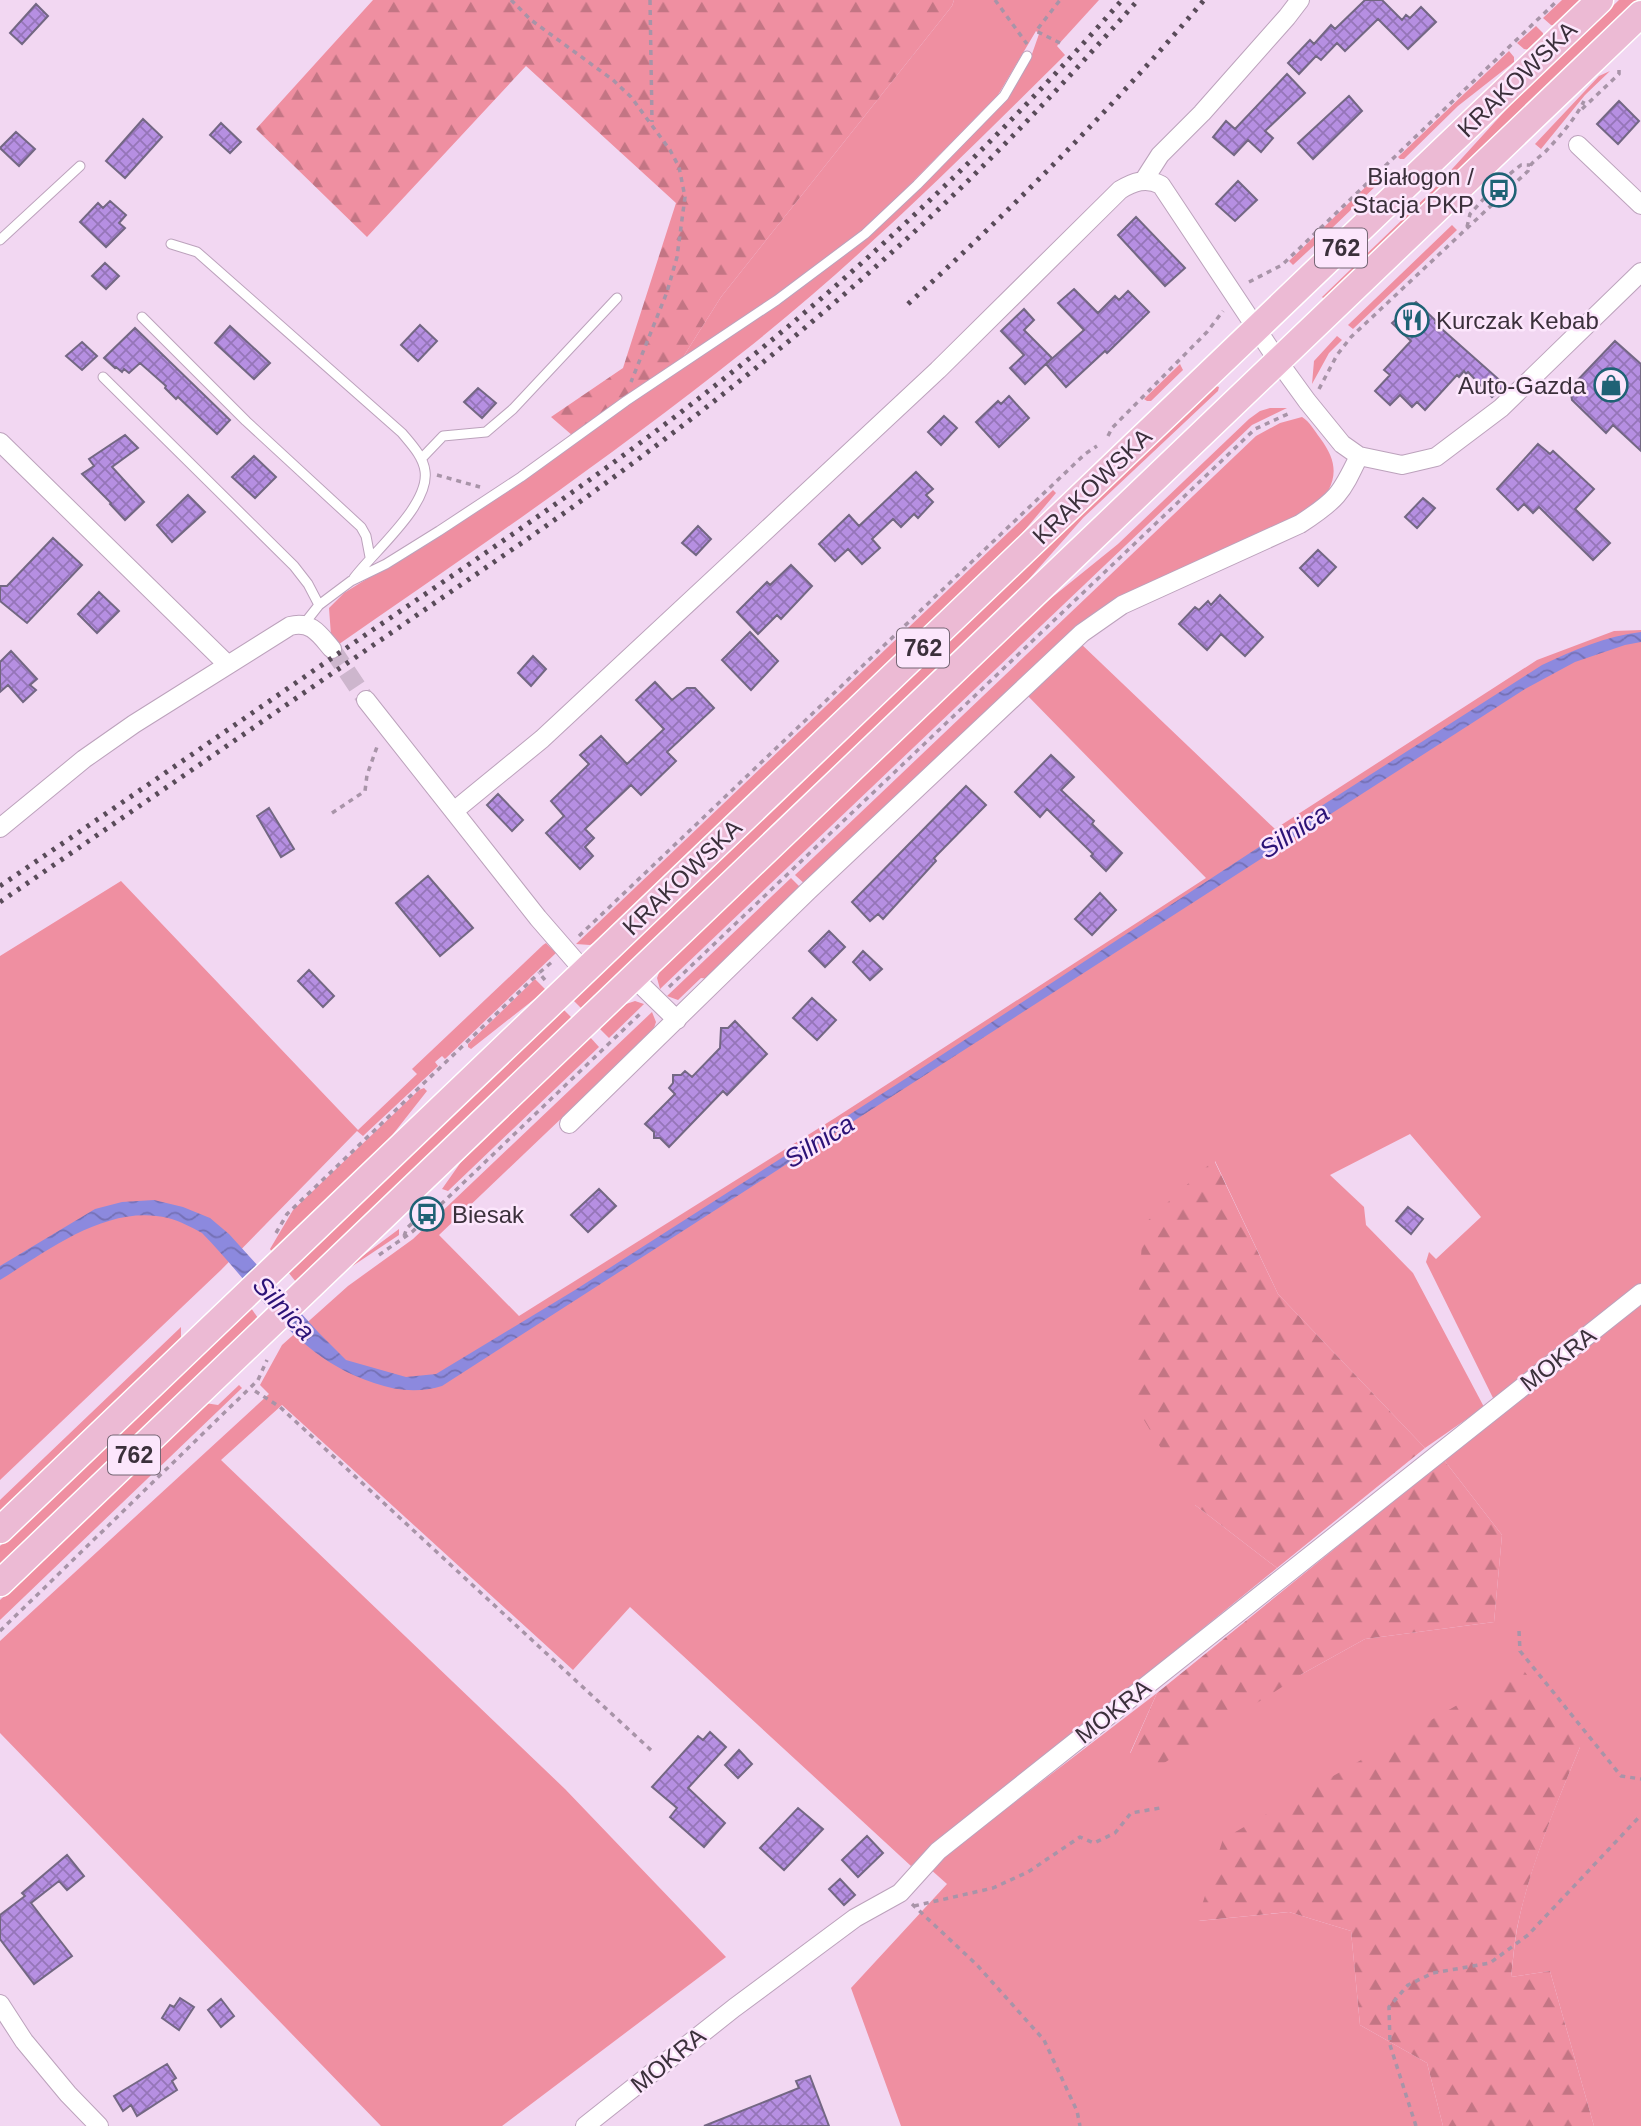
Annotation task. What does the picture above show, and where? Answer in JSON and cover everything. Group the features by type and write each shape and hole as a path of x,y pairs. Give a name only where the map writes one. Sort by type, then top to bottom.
{"main road":[{"name":"KRAKOWSKA","path":"0,1530 240,1299 275,1251 583,971 1600,0"},
{"name":"KRAKOWSKA","path":"0,1583 1641,14"}],"street":[{"path":"1144,180 1160,155 1202,113 1300,0"},
{"path":"1569,144 1641,205"},
{"path":"454,811 542,739 941,367 1129,184 1153,180 1161,185 1278,361 1342,444 1359,456 1402,465 1436,457 1501,408 1641,272"},
{"path":"0,442 228,664"},
{"path":"569,1124 818,882 1082,633 1122,605 1300,524 1325,508 1343,491 1359,456"},
{"path":"0,828 84,759 134,724 290,626 304,624 316,631 332,649"},
{"path":"366,700 583,971"},
{"name":"KRAKOWSKA","path":"633,977 677,1020"},
{"name":"MOKRA","path":"585,2126 734,2008 855,1918 900,1893 938,1850 1641,1293"},
{"path":"0,2004 24,2041 99,2126"}],"lane":[{"path":"304,624 319,605 351,581 407,551 499,492 626,401 777,300 887,215 1004,96 1027,56"},
{"path":"0,240 80,166"},
{"path":"171,244 197,251 402,433 421,459 425,471 420,500 351,581"},
{"path":"421,459 443,436 486,432 513,409 617,298"},
{"path":"142,317 246,421 361,527 369,545 370,557"},
{"path":"103,377 287,559 308,584 319,605"}],"path":[{"path":"511,0 531,20 613,80 631,97 679,167 685,197 677,257 667,292 633,376 626,401"},
{"path":"650,0 652,124"},
{"path":"995,0 1027,44 1027,56"},
{"path":"1060,0 1036,31 1060,43"},
{"path":"1249,282 1282,265 1558,0"},
{"path":"1317,393 1337,355 1351,337 1528,172 1530,165 1580,110 1619,74 1619,69"},
{"path":"1556,139 1569,144"},
{"path":"1467,227 1470,214 1489,192 1521,165 1530,165"},
{"path":"572,942 1085,454 1109,435 1112,428 1207,332 1226,307"},
{"path":"1343,329 1351,337"},
{"path":"664,992 1255,429 1295,411"},
{"path":"425,471 499,492"},
{"path":"332,813 365,791 367,775 377,745 388,728"},
{"path":"275,1251 287,1213 558,956"},
{"path":"539,973 551,987"},
{"path":"368,1262 403,1239 407,1228 443,1194 456,1191 648,1007"},
{"path":"0,1630 258,1380"},
{"path":"255,1391 280,1407 653,1752"},
{"path":"1519,1632 1520,1651 1621,1776 1641,1779"},
{"path":"914,1906 993,1888 1028,1872 1080,1837 1094,1843 1115,1833 1131,1813 1160,1808"},
{"path":"1416,2126 1390,2045 1389,2007 1408,1985 1433,1973 1490,1963 1528,1936 1641,1815"},
{"path":"900,1893 977,1965 1044,2040 1077,2111 1080,2126"}],"green space":[{"path":"373,0 954,0 952,6 721,297 680,362 573,436 551,417 623,368 676,203 526,66 367,237 256,129"},
{"path":"954,0 1099,0 1057,46 1065,55 908,208 786,317 591,467 332,649 329,608 344,593 480,509 822,269 1006,98 1032,54 1039,34 1036,31 998,95 889,206 863,230 773,298 680,362 721,297 952,6"},
{"path":"1562,0 1579,0 1579,4 1555,26 1551,25 1543,18"},
{"path":"1619,0 1640,0 1325,300 1322,297 1432,191 1514,101"},
{"path":"1536,26 1543,33 1543,38 1530,50 1524,49 1517,43"},
{"path":"1509,51 1514,62 1458,106 1404,159 1398,157"},
{"path":"1610,71 1585,95 1541,149 1535,144 1599,76"},
{"path":"1377,176 1380,182 1330,230 1323,228"},
{"path":"1452,225 1457,230 1353,329 1348,325"},
{"path":"1317,234 1320,240 1293,265 1289,261"},
{"path":"1337,336 1342,340 1329,353 1312,384 1314,361"},
{"path":"1180,364 1183,370 1151,401 1144,399"},
{"path":"1216,386 1219,387 1218,391 1083,518 1014,596 582,1009 572,999"},
{"path":"1270,408 1287,408 1252,425 660,989 657,978 660,970 1029,616 1118,544 1249,419"},
{"path":"1302,417 1312,426 1327,448 1333,467 1327,493 1313,511 1100,609 1070,634 807,886 795,875 1256,436 1280,423"},
{"path":"1053,490 1056,493 1019,537 599,940 590,945 576,944"},
{"path":"1641,630 1641,1284 1494,1400 1426,1262 1429,1252 1436,1259 1481,1217 1410,1134 1330,1175 1364,1207 1366,1225 1413,1273 1484,1407 1425,1448 1278,1294 1215,1161 1195,1505 1277,1568 911,1866 630,1607 573,1670 282,1405 221,1460 565,1789 726,1957 502,2126 381,2126 0,1733 0,1641 269,1394 260,1385 282,1345 348,1286 413,1239 652,1012 656,1022 653,1031 439,1235 519,1316 835,1118 1206,878 1025,693 1079,642 1275,829 1537,660 1614,631"},
{"path":"791,878 803,890 709,979 701,978 678,1000 667,996"},
{"path":"121,881 358,1130 417,1074 412,1069 543,945 546,943 556,953 445,1059 442,1056 435,1062 438,1066 363,1136 357,1131 221,1270 0,1480 0,956"},
{"path":"535,979 546,990 471,1049 468,1047 468,1044"},
{"path":"635,1001 644,1004 609,1038 599,1028 623,1005"},
{"path":"563,1009 572,1018 296,1282 288,1272"},
{"path":"590,1037 599,1047 448,1191 442,1189 461,1162"},
{"path":"424,1088 427,1091 390,1138 272,1252 270,1249 293,1210"},
{"path":"1214,1160 1278,1294 1425,1448 1277,1568 1195,1505 1132,1400 1143,1225"},
{"path":"399,1229 399,1235 345,1271 348,1267"},
{"path":"1641,1305 1641,2126 1594,2126 1550,1971 1511,1977 1522,1906 1544,1836 1580,1747 1198,1921 1289,1912 1351,1931 1360,2025 1427,2063 1443,2126 901,2126 851,1988 947,1884 929,1868 1157,1693 1130,1753 1302,1674 1365,1639 1494,1622 1502,1535 1444,1460"},
{"path":"251,1308 258,1318 0,1566 0,1546"},
{"path":"181,1327 181,1339 0,1513 0,1500"},
{"path":"239,1385 242,1388 0,1620 0,1600 205,1403 218,1405"},
{"path":"1444,1460 1502,1535 1494,1622 1365,1639 1302,1674 1161,1765 1130,1754 1157,1693"},
{"path":"1522,1668 1580,1747 1544,1836 1529,1882 1517,1928 1511,1977 1550,1971 1594,2126 1443,2126 1427,2063 1360,2025 1351,1931 1289,1912 1197,1921 1223,1839"}],"water":[{"name":"Silnica","path":"1641,632 1641,642 1575,662 1525,689 442,1386 416,1390 391,1388 346,1372 322,1357 279,1320 202,1233 168,1218 145,1215 101,1223 79,1232 0,1280 0,1266 95,1209 122,1202 154,1200 183,1207 210,1218 229,1234 346,1360 406,1377 436,1374 575,1290 905,1079 1542,665 1603,640"}],"building":[{"path":"1365,0 1382,0 1402,20 1406,15 1410,18 1421,7 1436,22 1408,49 1378,19 1345,51 1337,43 1321,60 1316,56 1299,74 1288,63 1310,40 1314,44 1331,25 1335,29"},
{"path":"36,4 48,16 22,44 10,33"},
{"path":"1287,74 1305,93 1265,131 1273,138 1261,152 1248,140 1234,155 1213,137 1226,121 1235,129"},
{"path":"1349,96 1362,111 1313,159 1298,143"},
{"path":"1619,101 1639,121 1618,144 1597,124"},
{"path":"143,119 162,137 125,178 106,161"},
{"path":"221,123 241,142 230,153 210,135"},
{"path":"16,132 35,149 19,166 0,148"},
{"path":"1238,181 1257,200 1235,221 1216,204"},
{"path":"110,201 126,215 119,223 125,228 106,247 80,222 98,203 103,208"},
{"path":"1136,217 1185,268 1165,286 1118,235"},
{"path":"105,263 119,276 106,289 92,276"},
{"path":"1074,289 1098,313 1115,296 1119,300 1128,291 1149,312 1107,353 1105,351 1066,387 1046,364 1084,330 1058,303"},
{"path":"1416,302 1435,323 1505,385 1492,397 1464,371 1459,377 1457,375 1425,410 1417,402 1412,407 1400,395 1390,405 1375,391 1390,375 1384,370 1411,341 1392,323"},
{"path":"1024,309 1034,320 1024,330 1052,358 1025,384 1010,368 1024,355 1001,331"},
{"path":"420,325 437,341 418,361 401,345"},
{"path":"230,326 270,363 254,379 215,343"},
{"path":"135,328 230,420 217,434 140,363 129,373 115,368 104,358"},
{"path":"1615,341 1641,364 1641,451 1613,425 1606,433 1572,400 1570,388"},
{"path":"82,342 97,356 82,370 66,356"},
{"path":"478,388 496,403 482,418 464,402"},
{"path":"1009,396 1029,418 999,447 976,422 998,401 1001,404"},
{"path":"944,416 957,428 941,445 928,432"},
{"path":"125,435 138,448 112,467 144,502 125,520 82,474 94,466 89,459"},
{"path":"1538,444 1550,454 1553,451 1594,489 1575,509 1610,543 1593,560 1539,507 1533,513 1524,504 1518,510 1497,489"},
{"path":"254,456 276,477 255,498 232,477"},
{"path":"916,472 933,489 926,495 933,502 918,518 914,514 901,527 893,519 872,539 880,548 862,564 848,549 835,561 819,544 849,515 859,526"},
{"path":"188,495 205,512 172,542 157,525"},
{"path":"1423,498 1435,508 1417,528 1405,517"},
{"path":"698,526 711,539 696,555 682,543"},
{"path":"53,538 82,565 27,623 0,601 0,586 7,586"},
{"path":"1318,550 1336,567 1318,586 1300,568"},
{"path":"791,565 812,586 781,619 777,615 758,634 737,612 767,582 770,585"},
{"path":"99,592 119,611 97,633 78,614"},
{"path":"1220,595 1263,637 1245,656 1221,634 1207,650 1179,624 1195,607 1199,610 1208,601 1211,605"},
{"path":"750,632 778,661 751,690 722,660"},
{"path":"11,651 37,679 30,685 36,690 23,702 8,685 0,692 0,662"},
{"path":"533,656 546,669 531,686 518,673"},
{"path":"655,682 672,700 687,688 695,688 714,708 667,752 676,761 641,795 631,785 585,829 594,838 585,847 593,856 580,869 546,833 564,816 551,801 589,764 580,755 601,736 627,764 664,729 636,700"},
{"path":"1051,755 1074,777 1061,790 1094,821 1092,824 1122,853 1106,871 1091,856 1093,854 1047,809 1040,817 1015,792"},
{"path":"966,786 986,805 934,858 936,861 883,919 878,914 870,921 852,902"},
{"path":"498,794 523,820 512,831 487,805"},
{"path":"269,808 294,849 281,857 257,816"},
{"path":"428,876 473,928 440,956 396,903"},
{"path":"1100,893 1116,910 1092,935 1075,919"},
{"path":"829,931 845,947 825,967 809,951"},
{"path":"863,951 882,969 870,980 853,962"},
{"path":"309,970 334,996 323,1007 298,981"},
{"path":"812,998 836,1020 817,1040 793,1018"},
{"path":"735,1021 767,1054 727,1095 723,1091 669,1147 660,1138 654,1138 654,1132 645,1124 675,1094 669,1088 673,1083 673,1075 681,1075 685,1071 692,1077 720,1048 721,1028 728,1028"},
{"path":"599,1189 616,1206 588,1232 571,1215"},
{"path":"1408,1207 1423,1219 1411,1234 1396,1221"},
{"path":"710,1732 726,1747 688,1788 725,1823 704,1847 670,1817 677,1808 652,1787 698,1736 703,1740"},
{"path":"739,1750 752,1764 738,1778 725,1765"},
{"path":"798,1808 823,1829 784,1870 760,1848"},
{"path":"867,1836 883,1853 858,1877 842,1860"},
{"path":"67,1855 84,1876 67,1890 59,1881 31,1903 72,1956 34,1984 0,1939 0,1915 25,1896 22,1893"},
{"path":"840,1879 855,1895 844,1905 829,1889"},
{"path":"180,1998 194,2007 179,2030 162,2018 170,2005 174,2007"},
{"path":"221,1999 234,2016 221,2027 208,2010"},
{"path":"167,2064 176,2078 172,2081 177,2090 137,2116 131,2105 123,2111 114,2096"},
{"path":"810,2076 829,2126 704,2126 799,2088 796,2081"}],"tunnel":[{"path":"332,649 366,700"}],"railway":[{"path":"0,886 552,506 726,377 831,290 933,198 1030,101 1122,0"},
{"path":"0,902 526,540 731,388 830,307 953,196 1034,114 1138,0"},
{"path":"908,304 1061,157 1134,80 1204,0"}],"place":[{"name":"Białogon / Stacja PKP","path":"1499,190"},
{"name":"Kurczak Kebab","path":"1412,320"},
{"name":"Auto-Gazda","path":"1611,385"},
{"name":"Biesak","path":"427,1214"}]}
